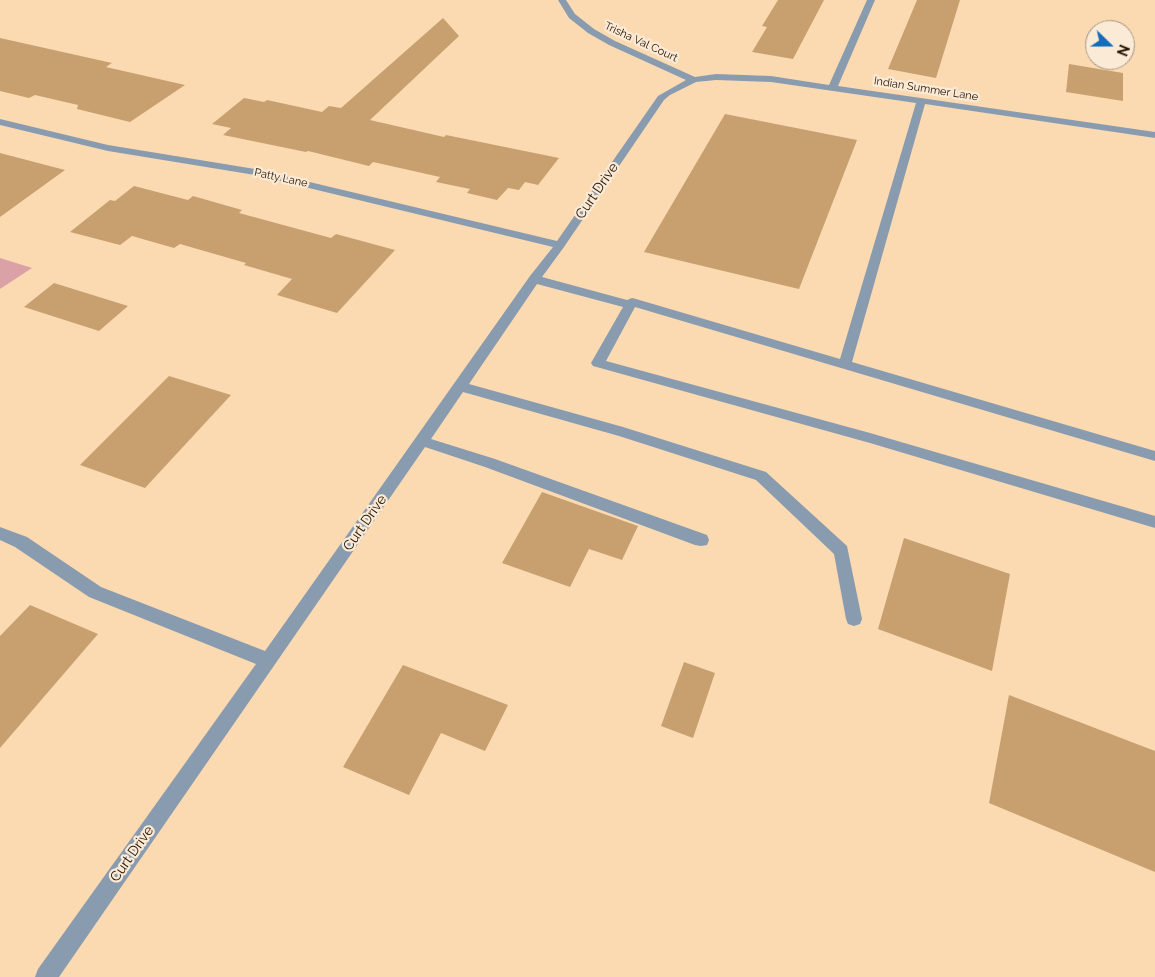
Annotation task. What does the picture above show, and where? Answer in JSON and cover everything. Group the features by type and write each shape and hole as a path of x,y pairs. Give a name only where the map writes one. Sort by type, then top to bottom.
{"street":[{"name":"Trisha Val Court","path":"562,0 572,16 591,31 612,43 694,80"},
{"path":"833,87 871,0"},
{"name":"Indian Summer Lane","path":"694,80 740,77 833,87 921,102 1155,135"},
{"name":"Curt Drive","path":"46,977 534,278 560,245 661,98 676,87 694,80"},
{"path":"845,365 921,102"},
{"name":"Patty Lane","path":"0,122 108,148 255,172 560,245"},
{"path":"534,278 630,306"},
{"path":"1155,456 632,302 598,364 870,438 1155,522"},
{"path":"460,386 623,432 761,476 841,551 854,619"},
{"path":"422,441 490,463 701,540"},
{"path":"0,533 21,542 95,592 268,661"}],"shaded area":[{"path":"0,258 32,268 0,289"}],"building":[{"path":"778,0 824,0 793,59 752,52 767,27 762,26"},
{"path":"917,0 960,0 936,78 888,69"},
{"path":"443,18 459,36 370,120 444,137 446,135 559,158 538,185 525,182 519,190 508,188 497,200 467,193 470,189 436,182 440,177 373,162 369,166 308,151 223,135 231,128 212,124 244,98 264,102 267,100 322,112 329,106 341,108"},
{"path":"0,38 112,63 106,67 185,85 130,122 77,109 78,105 35,95 29,98 0,91"},
{"path":"1069,64 1085,67 1085,70 1105,70 1123,73 1123,101 1066,92"},
{"path":"725,114 857,140 799,289 644,252"},
{"path":"0,153 65,170 0,217"},
{"path":"134,186 188,200 193,196 242,210 239,213 331,238 336,234 395,250 337,313 277,295 292,279 244,265 246,263 180,244 174,248 132,236 120,245 70,232 110,200 115,201"},
{"path":"54,283 128,306 99,331 24,307"},
{"path":"169,376 231,395 145,488 80,465"},
{"path":"542,492 638,526 622,560 589,549 570,587 502,563"},
{"path":"904,538 1010,574 992,671 878,629"},
{"path":"30,605 98,634 0,748 0,636"},
{"path":"684,662 715,673 693,738 661,726"},
{"path":"403,665 508,705 485,751 441,733 409,795 343,767"},
{"path":"1009,695 1155,751 1155,872 989,803"}]}
